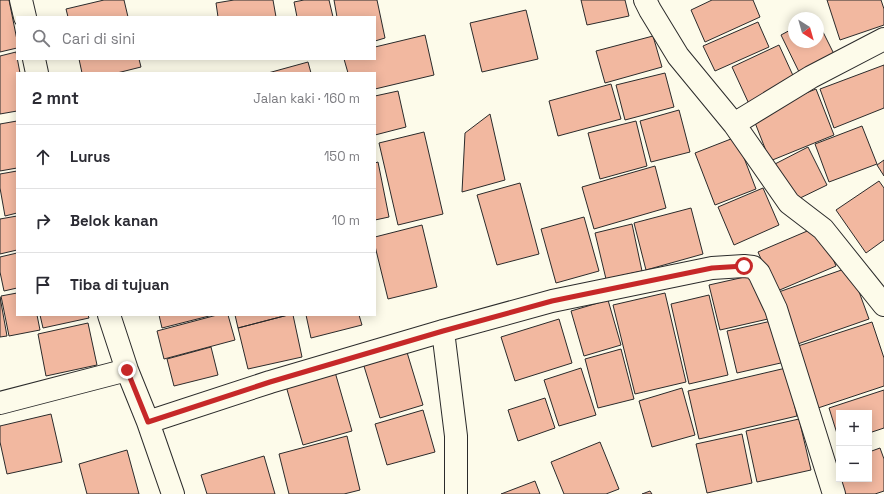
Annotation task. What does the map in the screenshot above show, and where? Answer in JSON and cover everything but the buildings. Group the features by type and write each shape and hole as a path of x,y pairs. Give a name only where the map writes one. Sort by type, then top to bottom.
{"street":[{"path":"22,0 25,16"},
{"path":"645,0 678,56 734,124 789,202 824,229 884,305"},
{"path":"734,124 811,78 884,39"},
{"path":"34,60 37,72"},
{"path":"148,422 270,382 443,331 552,301 712,268 744,266 753,267 759,273 776,309 834,494"},
{"path":"109,316 127,370 148,422 173,494"},
{"path":"443,331 456,436 456,494"},
{"path":"0,403 127,370"}],"route":[{"path":"127,370 148,422 270,382 443,331 552,301 712,268 744,266"}]}
